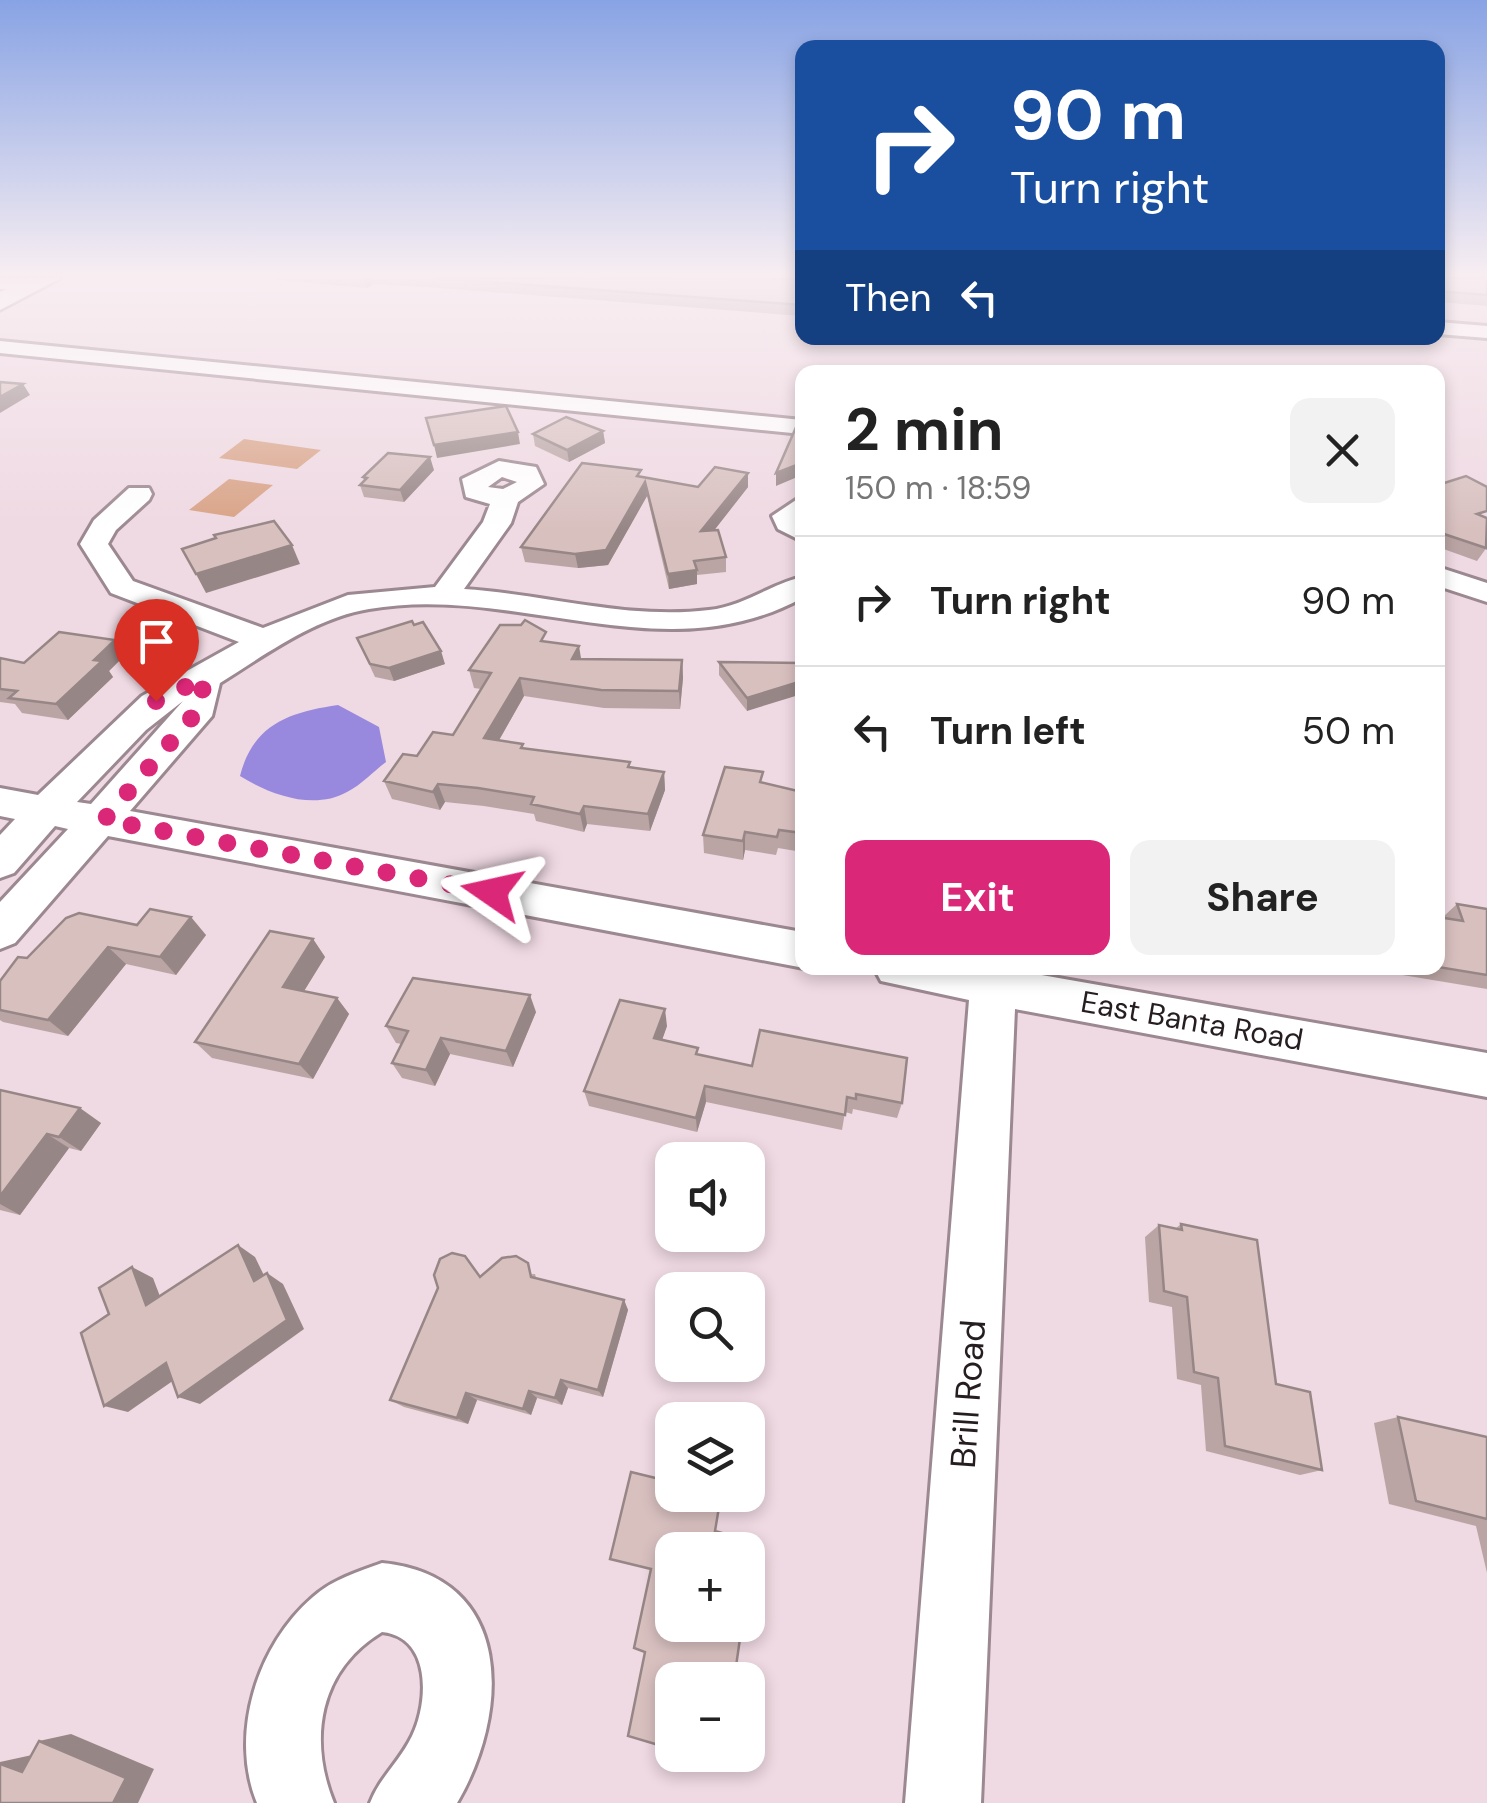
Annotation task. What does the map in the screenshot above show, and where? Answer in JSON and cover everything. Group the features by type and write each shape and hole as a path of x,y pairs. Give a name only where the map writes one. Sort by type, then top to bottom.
{"street":[{"path":"152,362 795,426"},
{"path":"139,494 104,526 94,544 113,578 137,594 261,639"},
{"path":"446,594 497,523 507,496"},
{"path":"795,509 786,516 795,528"},
{"path":"1445,578 1487,593"},
{"path":"0,862 156,701 204,678 261,639 307,617 356,602 446,594 668,621 751,609 795,589"},
{"path":"0,931 104,820 200,708 204,678"},
{"path":"0,802 795,949"},
{"name":"East Banta Road","path":"935,975 1487,1074"},
{"name":"Brill Road","path":"943,1803 994,986"},
{"path":"296,1803 287,1785 280,1742 288,1696 297,1674 336,1622 354,1609 390,1599 408,1601 437,1620 448,1636 458,1680 457,1704 443,1754 408,1803"}],"shaded area":[{"path":"244,439 321,450 297,469 219,458"},
{"path":"229,479 273,485 234,517 189,510"},
{"path":"338,705 379,727 386,762 357,786 334,798 306,800 264,789 240,776 254,744 276,724 304,712"}],"building":[{"path":"0,382 23,384 0,397"},
{"path":"506,406 518,432 434,445 426,418"},
{"path":"566,417 603,431 567,450 533,434"},
{"path":"795,430 795,466 776,473"},
{"path":"388,453 430,457 400,490 360,485 367,478 363,477"},
{"path":"582,463 641,470 637,476 698,487 715,467 748,473 701,531 718,530 726,557 694,561 697,570 668,574 645,482 606,550 575,554 521,547"},
{"path":"1466,476 1487,487 1487,511 1477,514 1487,518 1486,548 1445,534 1445,483"},
{"path":"274,521 292,545 196,574 182,549 216,538 214,535"},
{"path":"525,620 546,632 541,641 579,646 572,659 682,660 679,691 601,690 520,678 484,738 523,744 521,748 630,762 628,767 664,772 648,814 584,806 580,814 531,804 534,797 438,784 433,792 384,781 403,754 417,756 433,732 453,735 491,673 469,670 500,625 521,625"},
{"path":"412,621 414,625 423,622 441,651 389,668 370,664 357,638"},
{"path":"59,632 115,640 94,660 102,661 56,704 9,698 17,691 0,689 0,658 24,663"},
{"path":"719,662 795,663 795,683 747,698"},
{"path":"725,767 763,772 760,782 795,790 795,832 779,830 777,837 745,832 743,841 703,835"},
{"path":"1457,904 1487,909 1487,975 1445,968 1445,918 1463,921"},
{"path":"150,909 191,917 160,957 108,947 48,1020 0,1010 0,981 18,957 27,958 66,918 79,913 137,925"},
{"path":"270,931 313,939 283,987 337,998 299,1064 195,1042"},
{"path":"413,978 530,995 506,1051 441,1038 426,1070 392,1063 408,1031 386,1026"},
{"path":"620,1000 665,1009 654,1038 698,1048 696,1054 752,1066 760,1030 907,1058 902,1103 856,1094 856,1099 847,1097 845,1115 705,1086 696,1118 584,1091"},
{"path":"0,1090 80,1108 59,1137 47,1134 0,1196"},
{"path":"1181,1224 1257,1240 1276,1384 1310,1392 1322,1470 1225,1446 1218,1378 1194,1372 1187,1297 1164,1291 1159,1225 1182,1230"},
{"path":"238,1245 254,1281 267,1273 287,1320 178,1397 166,1363 104,1406 81,1333 109,1314 99,1288 132,1267 146,1305"},
{"path":"452,1253 465,1256 480,1277 502,1258 516,1256 528,1263 531,1277 624,1300 598,1390 561,1380 555,1398 529,1391 523,1409 466,1393 457,1418 390,1400 438,1288 434,1275 440,1259"},
{"path":"1398,1417 1487,1437 1487,1519 1416,1501"},
{"path":"631,1472 655,1478 655,1512 718,1512 715,1531 718,1532 655,1532 655,1642 740,1642 737,1662 655,1662 655,1744 628,1736 645,1652 634,1648 651,1569 610,1559"},
{"path":"39,1741 126,1778 113,1803 0,1803 0,1764 22,1772"}],"route":[{"path":"156,701 204,678 200,708 104,820 492,892"}]}
